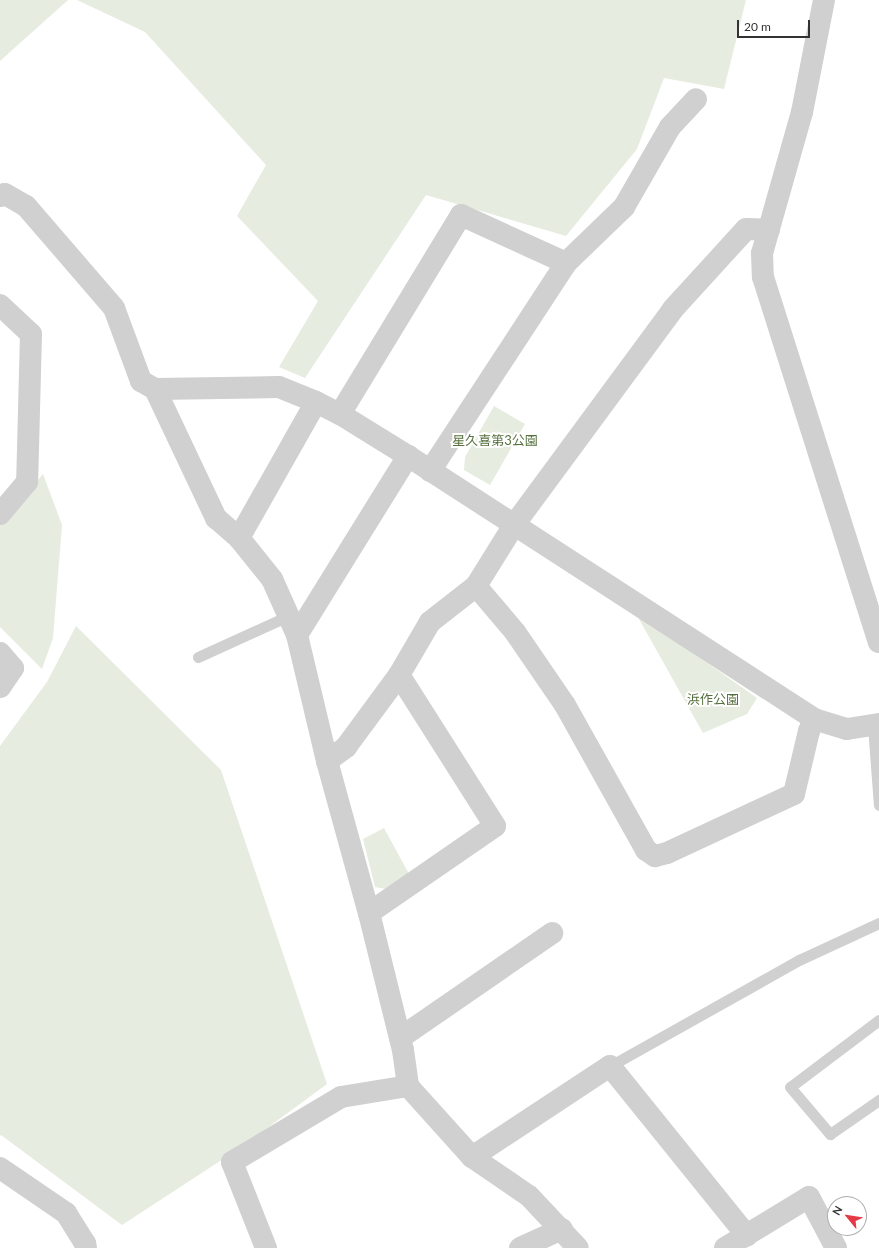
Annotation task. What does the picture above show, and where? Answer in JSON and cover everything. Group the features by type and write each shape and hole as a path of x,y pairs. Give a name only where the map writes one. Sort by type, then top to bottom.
{"street":[{"path":"824,0 802,112 762,253 763,277 879,642"},
{"path":"430,471 566,263 624,207 670,127 696,99"},
{"path":"0,196 5,194 26,206 114,308 141,381 155,389 279,388 316,402 340,414 408,456 814,719 847,729 876,725"},
{"path":"340,414 461,215 566,263"},
{"path":"327,761 346,747 399,675 430,622 476,586 514,525 673,309 746,230 769,230"},
{"path":"0,304 32,334 27,482 0,514"},
{"path":"155,389 216,518 239,538 272,579 297,635 327,761 369,913 400,1038 408,1086 472,1157 529,1196 562,1229 578,1248"},
{"path":"239,538 316,402"},
{"path":"297,635 408,456"},
{"path":"476,586 515,632 565,705 646,850 655,856 667,854 794,794 809,731 814,719"},
{"path":"0,653 13,668 0,687"},
{"path":"369,913 495,826 399,675"},
{"path":"400,1038 552,933"},
{"path":"472,1157 610,1066 747,1236"},
{"path":"266,1248 232,1162 341,1097 408,1086"},
{"path":"0,1168 66,1213 85,1243 86,1248"},
{"path":"725,1248 809,1197 836,1248"},
{"path":"520,1248 562,1229"}],"lane":[{"path":"198,657 288,616"},
{"path":"876,725 879,805"},
{"path":"610,1066 799,960 879,923"},
{"path":"879,1020 790,1087 830,1134 879,1100"}],"green space":[{"path":"0,0 68,0 0,61"},
{"path":"77,0 746,0 724,89 664,78 637,149 566,236 426,195 305,378 279,367 318,301 237,216 266,165 145,32"},
{"name":"星久喜第3公園","path":"494,406 525,424 490,485 464,470 465,457"},
{"path":"43,474 62,525 53,638 42,669 0,627 0,525"},
{"name":"浜作公園","path":"635,612 757,698 747,714 703,733"},
{"path":"76,626 221,770 327,1084 240,1148 122,1225 1,1135 0,1136 0,746 47,682"},
{"path":"384,828 409,874 386,889 375,887 363,839"}]}
